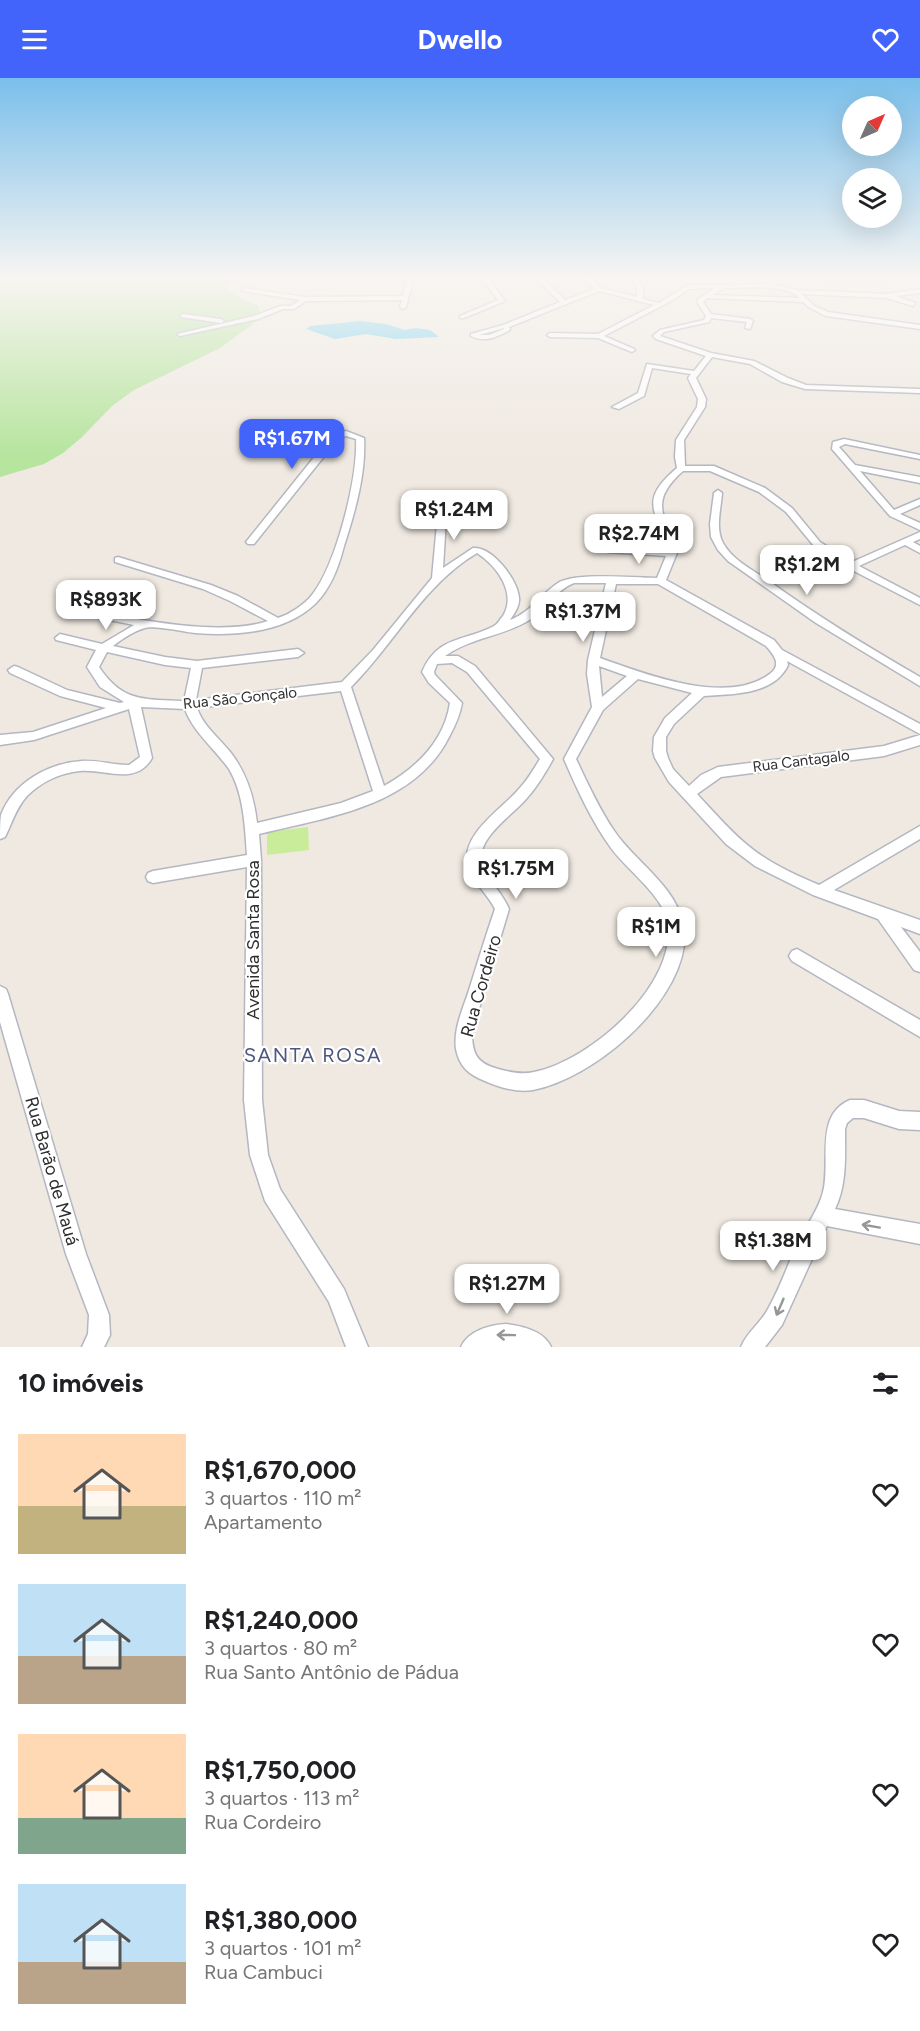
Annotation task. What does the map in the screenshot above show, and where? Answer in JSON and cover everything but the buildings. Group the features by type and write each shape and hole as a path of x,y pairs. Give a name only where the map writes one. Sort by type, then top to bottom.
{"street":[{"path":"600,336 632,350"},
{"path":"656,336 710,355 752,362 785,380 805,387 920,391"},
{"path":"681,469 680,440 701,407 702,399 693,385 692,378 710,355"},
{"path":"616,407 641,394 650,365 695,373"},
{"path":"74,610 144,624 222,631 277,622 311,603 322,588 339,550 350,513 360,438 346,433 335,436 250,542"},
{"path":"920,457 844,441 836,444 835,447 893,514 920,527"},
{"path":"854,467 920,480"},
{"path":"660,581 672,553 656,512 658,494 665,483 681,469 711,468 723,471 762,490 789,510 817,544 851,566 918,598"},
{"path":"718,492 715,534 719,544 731,558 836,632 920,682"},
{"path":"437,578 443,502"},
{"path":"893,514 920,502"},
{"path":"851,566 920,535"},
{"path":"906,542 920,550"},
{"path":"608,549 672,553"},
{"path":"380,794 345,686 366,665 437,578 472,552 481,550 486,552 509,584 514,598 511,610 500,627"},
{"path":"118,560 208,587 249,605 277,622"},
{"path":"252,830 358,803 380,794 422,767 435,752 455,712 456,703 452,695 430,677 429,666 433,660 454,645 522,620 538,610 563,582 573,580 660,581 770,643 781,653 920,730"},
{"path":"598,707 593,674 594,660 612,581"},
{"path":"0,833 22,793 36,781 53,772 90,766 130,770 143,763 146,758 128,705 104,684 93,667 95,657 102,649 144,624"},
{"path":"60,638 102,649 197,665 298,652"},
{"path":"594,660 636,675 702,692 720,692 743,688 775,677 783,670 785,663 781,653"},
{"path":"433,660 454,659 471,669 547,759 570,759 598,707 636,675"},
{"path":"190,705 197,665"},
{"name":"Rua São Gonçalo","path":"14,670 64,693 128,705 190,705 345,686"},
{"path":"702,692 663,728 659,742 660,755 670,774 688,794 731,840 759,861 790,878 920,927"},
{"path":"0,740 34,736 128,705"},
{"name":"Avenida Santa Rosa","path":"190,705 194,715 219,745 240,776 252,830 254,860 253,1100 259,1155 272,1194 337,1296 357,1347"},
{"name":"Rua Cantagalo","path":"688,794 718,772 884,751 920,740"},
{"name":"Rua Cordeiro","path":"547,759 524,792 479,840 474,850 474,862 498,899 501,909 464,1032 464,1050 470,1064 483,1072 512,1080 531,1082 558,1074 612,1042 642,1010 670,971 678,941 674,917 662,896 627,859 609,835 570,759"},
{"path":"822,890 920,832"},
{"path":"153,876 254,860"},
{"path":"882,914 920,965"},
{"path":"797,956 920,1029"},
{"name":"Rua Barão de Mauá","path":"0,994 76,1254 99,1316 99,1335 93,1347"},
{"path":"752,1347 775,1318 832,1195 836,1129 840,1117 850,1109 864,1109 899,1120 920,1121"},
{"path":"823,1216 920,1234"},
{"path":"472,1347 498,1334 519,1336 540,1347"}],"green space":[{"path":"0,336 236,336 220,348 134,390 112,406 63,453 44,464 0,477"},
{"path":"308,827 309,850 267,855 267,832"}],"water":[{"path":"327,336 352,336 335,339"},
{"path":"379,336 439,337 396,339"}],"district":[{"name":"SANTA ROSA","path":"313,1055"}]}
